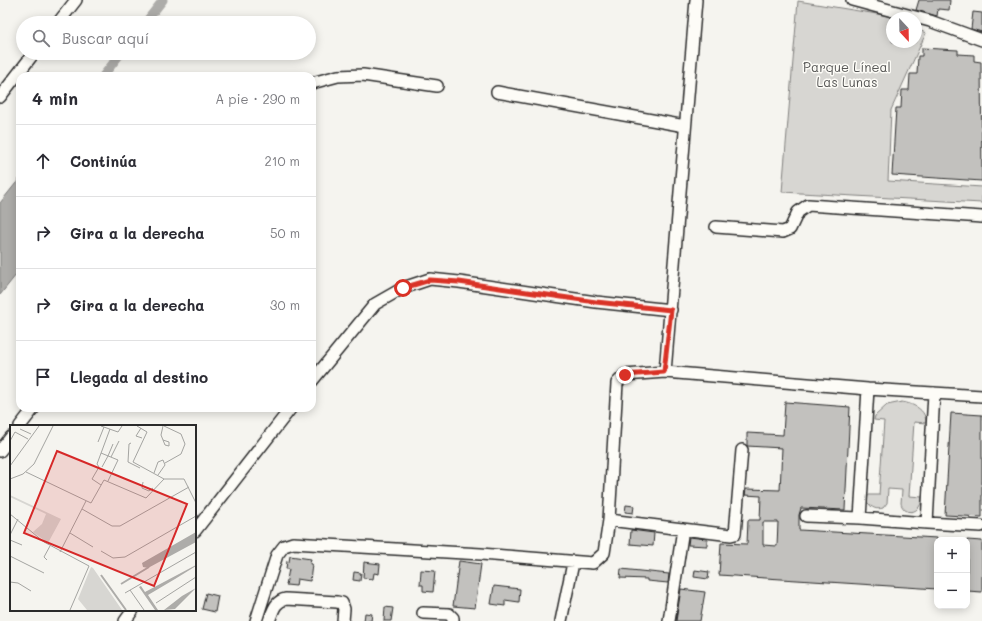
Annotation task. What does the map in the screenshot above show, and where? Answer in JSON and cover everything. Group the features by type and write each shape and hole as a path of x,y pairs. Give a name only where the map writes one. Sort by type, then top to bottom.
{"street":[{"path":"63,16 76,0"},
{"path":"664,372 671,310 696,0"},
{"path":"852,0 930,21 982,40"},
{"path":"19,72 29,60"},
{"path":"316,82 338,76 363,75 437,86"},
{"path":"0,97 16,76"},
{"path":"497,92 685,126"},
{"path":"716,227 783,232 790,229 798,212 808,205 982,217"},
{"path":"316,376 375,304 403,288 430,280 459,282 596,302 671,310"},
{"path":"256,621 277,555 284,546 293,543 481,554 573,562 593,563 600,559 604,553 609,520 617,383 625,375 664,372 868,389 982,396"},
{"path":"860,518 868,389"},
{"path":"927,523 934,393"},
{"path":"21,425 31,412"},
{"path":"196,530 288,412"},
{"path":"0,451 10,438"},
{"path":"609,520 735,534 742,450"},
{"path":"806,516 981,526"},
{"path":"669,621 683,529"},
{"path":"561,621 573,562"},
{"path":"269,621 276,605 280,600 286,599 342,603 344,609 343,621"},
{"path":"125,621 132,611"},
{"path":"423,613 449,614 453,618 453,621"}],"green space":[{"name":"Parque Líneal Las Lunas","path":"798,1 886,16 886,48 919,48 891,110 888,181 982,187 982,203 782,192"},
{"name":"Parque Líneal Las Lunas","path":"922,31 926,33 922,42"},
{"path":"902,402 918,408 924,414 926,423 914,422 909,496 922,497 919,508 912,512 905,510 902,507 902,490 888,489 887,503 883,508 874,508 867,502 868,495 879,495 884,421 874,420 875,416 887,405"}],"shaded area":[{"path":"16,183 16,275 0,295 0,203"}],"building":[{"path":"919,0 950,0 949,10 938,9 937,16 916,10"},
{"path":"973,12 982,13 982,32 971,29"},
{"path":"922,48 958,50 958,54 974,55 974,61 981,62 982,181 892,175 896,108 901,108 902,90 909,90 910,74 917,74 918,56 922,56"},
{"path":"785,402 850,407 845,510 801,508 799,515 799,530 934,538 934,589 719,575 721,543 747,544 748,520 760,520 761,496 745,495 746,489 780,490 782,448 747,446 747,433 783,435","holes":["763,522 778,522 777,546 763,545"]},
{"path":"951,413 982,415 982,517 945,515"},
{"path":"626,505 634,506 633,513 625,512"},
{"path":"631,530 654,533 653,546 630,544"},
{"path":"689,537 707,539 707,546 688,545"},
{"path":"970,540 982,541 982,592 970,591"},
{"path":"290,556 311,559 310,564 312,564 310,581 297,579 296,586 286,585 289,569 286,569 287,561 289,562"},
{"path":"459,561 481,564 475,608 453,606"},
{"path":"364,562 380,564 379,574 374,573 373,579 363,578"},
{"path":"621,569 669,574 668,583 647,581 647,579 620,578"},
{"path":"421,570 435,571 433,592 423,591 423,585 420,585"},
{"path":"695,570 709,572 708,579 694,577"},
{"path":"354,572 361,573 360,581 353,580"},
{"path":"494,586 520,589 519,602 505,600 505,606 491,604"},
{"path":"681,589 705,592 700,621 676,621"},
{"path":"206,593 218,596 215,612 202,609"},
{"path":"385,607 393,608 391,621 384,621"},
{"path":"365,613 372,614 371,621 364,621"}],"waterway":[{"path":"150,16 163,0"},
{"path":"106,72 116,60"}],"route":[{"path":"403,288 430,280 459,282 596,302 671,310 664,372 648,372 625,375"}]}
